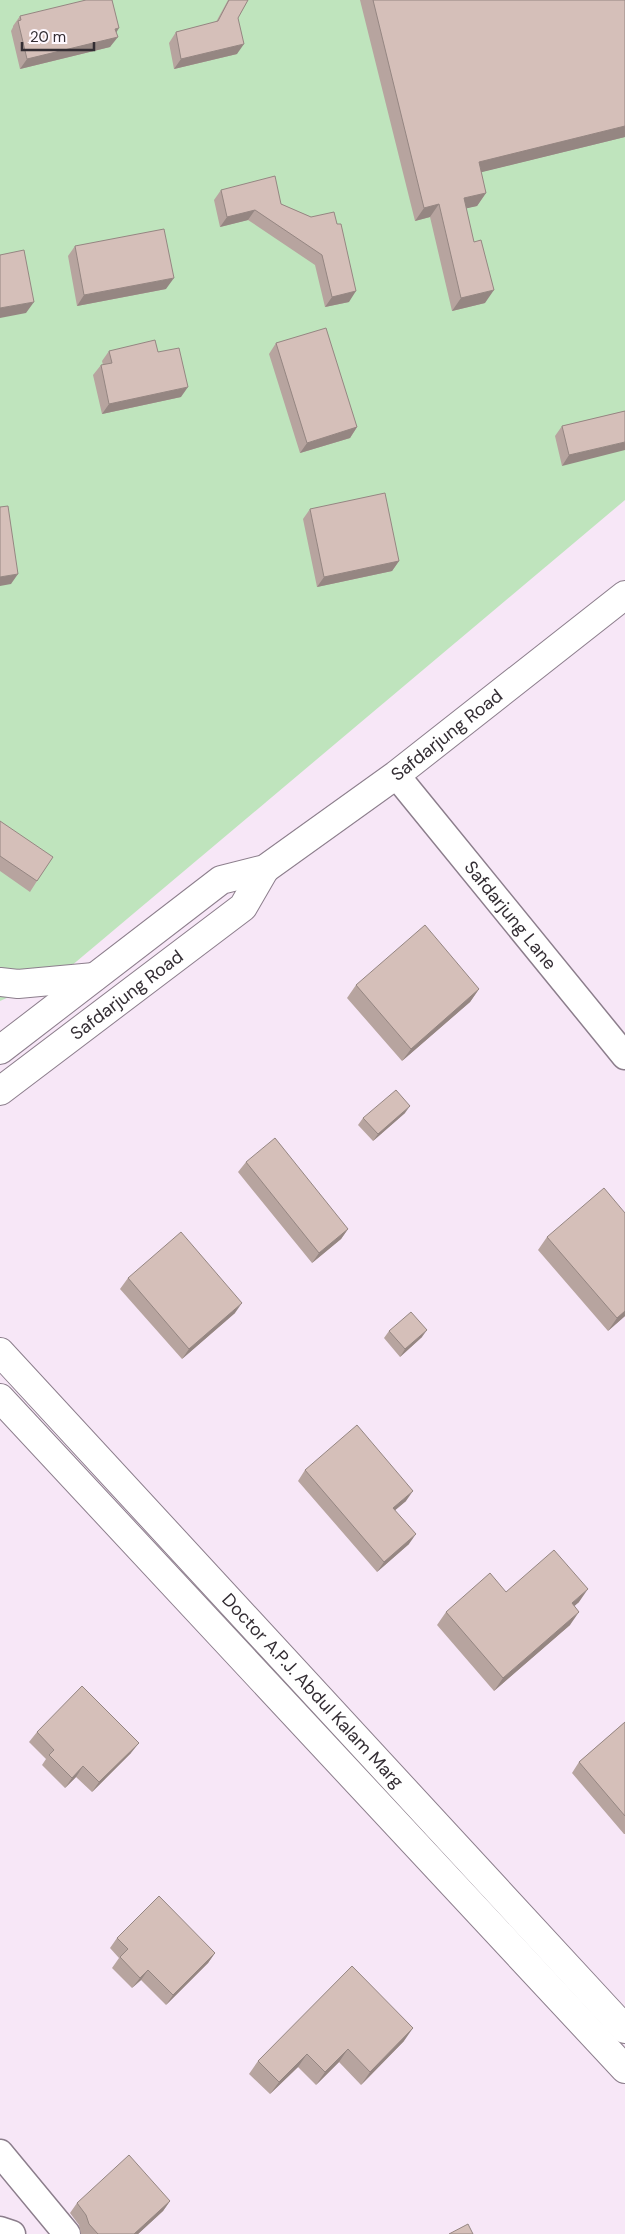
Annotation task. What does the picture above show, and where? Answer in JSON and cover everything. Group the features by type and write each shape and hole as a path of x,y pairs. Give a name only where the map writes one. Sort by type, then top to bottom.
{"main road":[{"name":"Safdarjung Road","path":"0,1050 221,880 265,869 396,775 625,595"},
{"name":"Safdarjung Road","path":"0,1091 243,907 265,869"},
{"path":"0,982 18,984 94,977"},
{"path":"0,1030 31,1027"},
{"name":"Doctor A.P.J. Abdul Kalam Marg","path":"0,1352 625,2029"},
{"name":"Doctor A.P.J. Abdul Kalam Marg","path":"0,1398 625,2069"}],"street":[{"name":"Safdarjung Lane","path":"396,775 625,1056"},
{"path":"0,2153 66,2234"},
{"path":"0,2230 12,2234"}],"green space":[{"path":"0,0 625,0 625,500 64,972 0,1001"}],"building":[{"path":"86,0 112,0 119,28 115,29 118,37 27,59 18,21 21,20 20,16"},
{"path":"229,0 248,0 238,18 244,44 181,59 176,32 218,21"},
{"path":"373,0 625,0 625,126 479,162 486,193 464,198 474,242 481,240 494,290 461,298 439,204 424,208"},
{"path":"275,176 281,204 311,217 334,212 337,224 341,224 356,291 332,297 322,255 255,210 227,217 221,190"},
{"path":"164,229 174,278 84,295 75,246"},
{"path":"24,250 34,302 0,308 0,255"},
{"path":"326,328 357,427 307,443 276,343"},
{"path":"155,340 158,352 179,348 188,387 109,404 101,365 112,363 109,351"},
{"path":"625,411 625,442 569,455 562,426"},
{"path":"385,493 399,561 324,577 310,509"},
{"path":"8,506 18,574 0,577 0,507"},
{"path":"0,821 53,857 37,881 0,856"},
{"path":"425,925 479,989 411,1049 356,985"},
{"path":"396,1090 410,1106 378,1134 363,1118"},
{"path":"275,1138 348,1229 319,1253 246,1162"},
{"path":"604,1188 625,1213 625,1311 617,1318 547,1237"},
{"path":"181,1232 242,1303 189,1349 128,1278"},
{"path":"411,1312 427,1330 405,1349 389,1331"},
{"path":"357,1425 413,1491 393,1508 416,1534 384,1562 305,1470"},
{"path":"554,1550 588,1589 572,1603 579,1612 503,1678 446,1612 490,1573 506,1592"},
{"path":"82,1686 139,1743 99,1782 83,1766 72,1778 49,1755 54,1750 37,1732"},
{"path":"625,1722 625,1816 579,1762"},
{"path":"159,1896 215,1953 173,1995 148,1970 140,1978 120,1957 128,1949 117,1938"},
{"path":"352,1966 413,2028 370,2072 348,2049 325,2072 307,2054 279,2082 258,2061"},
{"path":"129,2155 170,2201 134,2234 98,2234 89,2224 86,2215 77,2203"},
{"path":"468,2224 473,2234 449,2234"}]}
